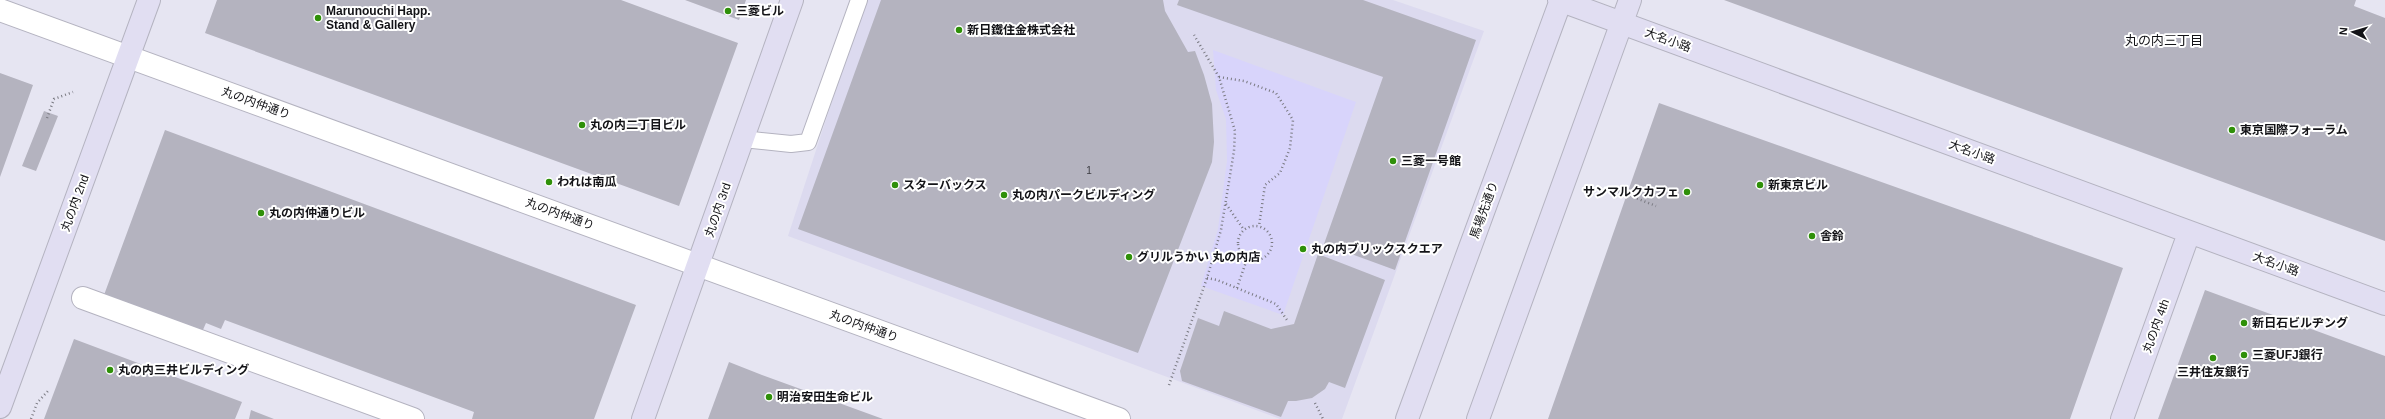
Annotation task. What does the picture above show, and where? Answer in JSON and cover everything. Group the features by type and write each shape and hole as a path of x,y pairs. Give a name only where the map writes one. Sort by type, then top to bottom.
{"main road":[{"name":"丸の内 2nd","path":"0,407 149,0"},
{"name":"丸の内 3rd","path":"643,419 792,0"},
{"name":"大名小路","path":"1560,0 2385,304"},
{"name":"馬場先通り","path":"1407,419 1560,0"},
{"path":"1478,419 1630,0"},
{"name":"丸の内 4th","path":"2122,419 2189,233"}],"street":[{"name":"丸の内仲通り","path":"0,10 1120,419"},
{"path":"83,298 413,419"}],"lane":[{"path":"743,139 791,144 808,142 859,0"}],"path":[{"path":"1169,385 1207,278 1221,230 1234,151 1234,131 1219,77 1215,66 1194,36"},
{"path":"1219,77 1244,80 1276,93 1292,120 1290,148 1280,173 1265,185 1259,226"},
{"path":"47,118 54,99 73,92"},
{"path":"1610,188 1656,206"},
{"path":"1225,204 1244,230"},
{"path":"1259,226 1269,232 1272,238 1272,250 1264,258 1258,261 1247,259 1240,251 1238,240 1244,230 1248,227 1259,226"},
{"path":"1237,288 1247,259"},
{"path":"1207,278 1237,288 1276,304 1287,320"},
{"path":"31,419 37,403 48,391"},
{"path":"1315,403 1323,419"}],"shaded area":[{"name":"丸の内ブリックスクエア","path":"865,0 1393,0 1484,31 1342,419 1280,419 788,236"},
{"path":"1213,50 1356,102 1283,315 1201,286 1218,229 1227,161 1226,119 1216,90"}],"building":[{"name":"丸の内二丁目ビル","path":"217,0 621,0 738,43 679,206 205,33"},
{"name":"三菱ビル","path":"685,0 746,0 739,20"},
{"name":"丸の内パークビルディング","path":"881,0 1163,0 1165,11 1188,52 1195,51 1204,75 1212,104 1214,142 1212,162 1138,353 798,229"},
{"name":"三菱一号館","path":"1179,0 1363,0 1476,40 1395,270 1324,244 1383,77 1177,5"},
{"name":"東京国際フォーラム","path":"1724,0 2356,0 2354,6 2385,18 2385,241"},
{"path":"0,73 33,85 0,177"},
{"name":"新東京ビル","path":"1659,103 2123,268 2070,419 1548,419"},
{"path":"44,111 58,116 36,171 22,166"},
{"name":"丸の内仲通りビル","path":"165,130 636,305 594,419 472,419 474,412 225,320 221,329 206,323 202,332 104,295"},
{"path":"1318,254 1385,280 1345,388 1329,382 1325,389 1312,398 1288,401 1281,417 1182,381 1180,371 1198,318 1219,326 1224,311 1271,329 1294,324"},
{"name":"新日石ビルヂング","path":"2205,290 2385,356 2385,419 2158,419"},
{"name":"丸の内三井ビルディング","path":"74,339 242,402 235,419 44,419"},
{"name":"明治安田生命ビル","path":"729,362 762,375 883,419 708,419"},
{"path":"251,410 274,419 249,419"}],"place":[{"name":"三菱ビル","path":"728,11"},
{"name":"Marunouchi Happ. Stand & Gallery","path":"318,18"},
{"name":"新日鐵住金株式会社","path":"959,30"},
{"name":"丸の内二丁目ビル","path":"582,125"},
{"name":"東京国際フォーラム","path":"2232,130"},
{"name":"三菱一号館","path":"1393,161"},
{"name":"われは南瓜","path":"549,182"},
{"name":"スターバックス","path":"895,185"},
{"name":"新東京ビル","path":"1760,185"},
{"name":"サンマルクカフェ","path":"1687,192"},
{"name":"丸の内パークビルディング","path":"1004,195"},
{"name":"丸の内仲通りビル","path":"261,213"},
{"name":"舎鈴","path":"1812,236"},
{"name":"丸の内ブリックスクエア","path":"1303,249"},
{"name":"グリルうかい 丸の内店","path":"1129,257"},
{"name":"新日石ビルヂング","path":"2244,323"},
{"name":"三菱UFJ銀行","path":"2244,355"},
{"name":"三井住友銀行","path":"2213,358"},
{"name":"丸の内三井ビルディング","path":"110,370"},
{"name":"明治安田生命ビル","path":"769,397"}],"district":[{"name":"丸の内三丁目","path":"2164,40"}]}
